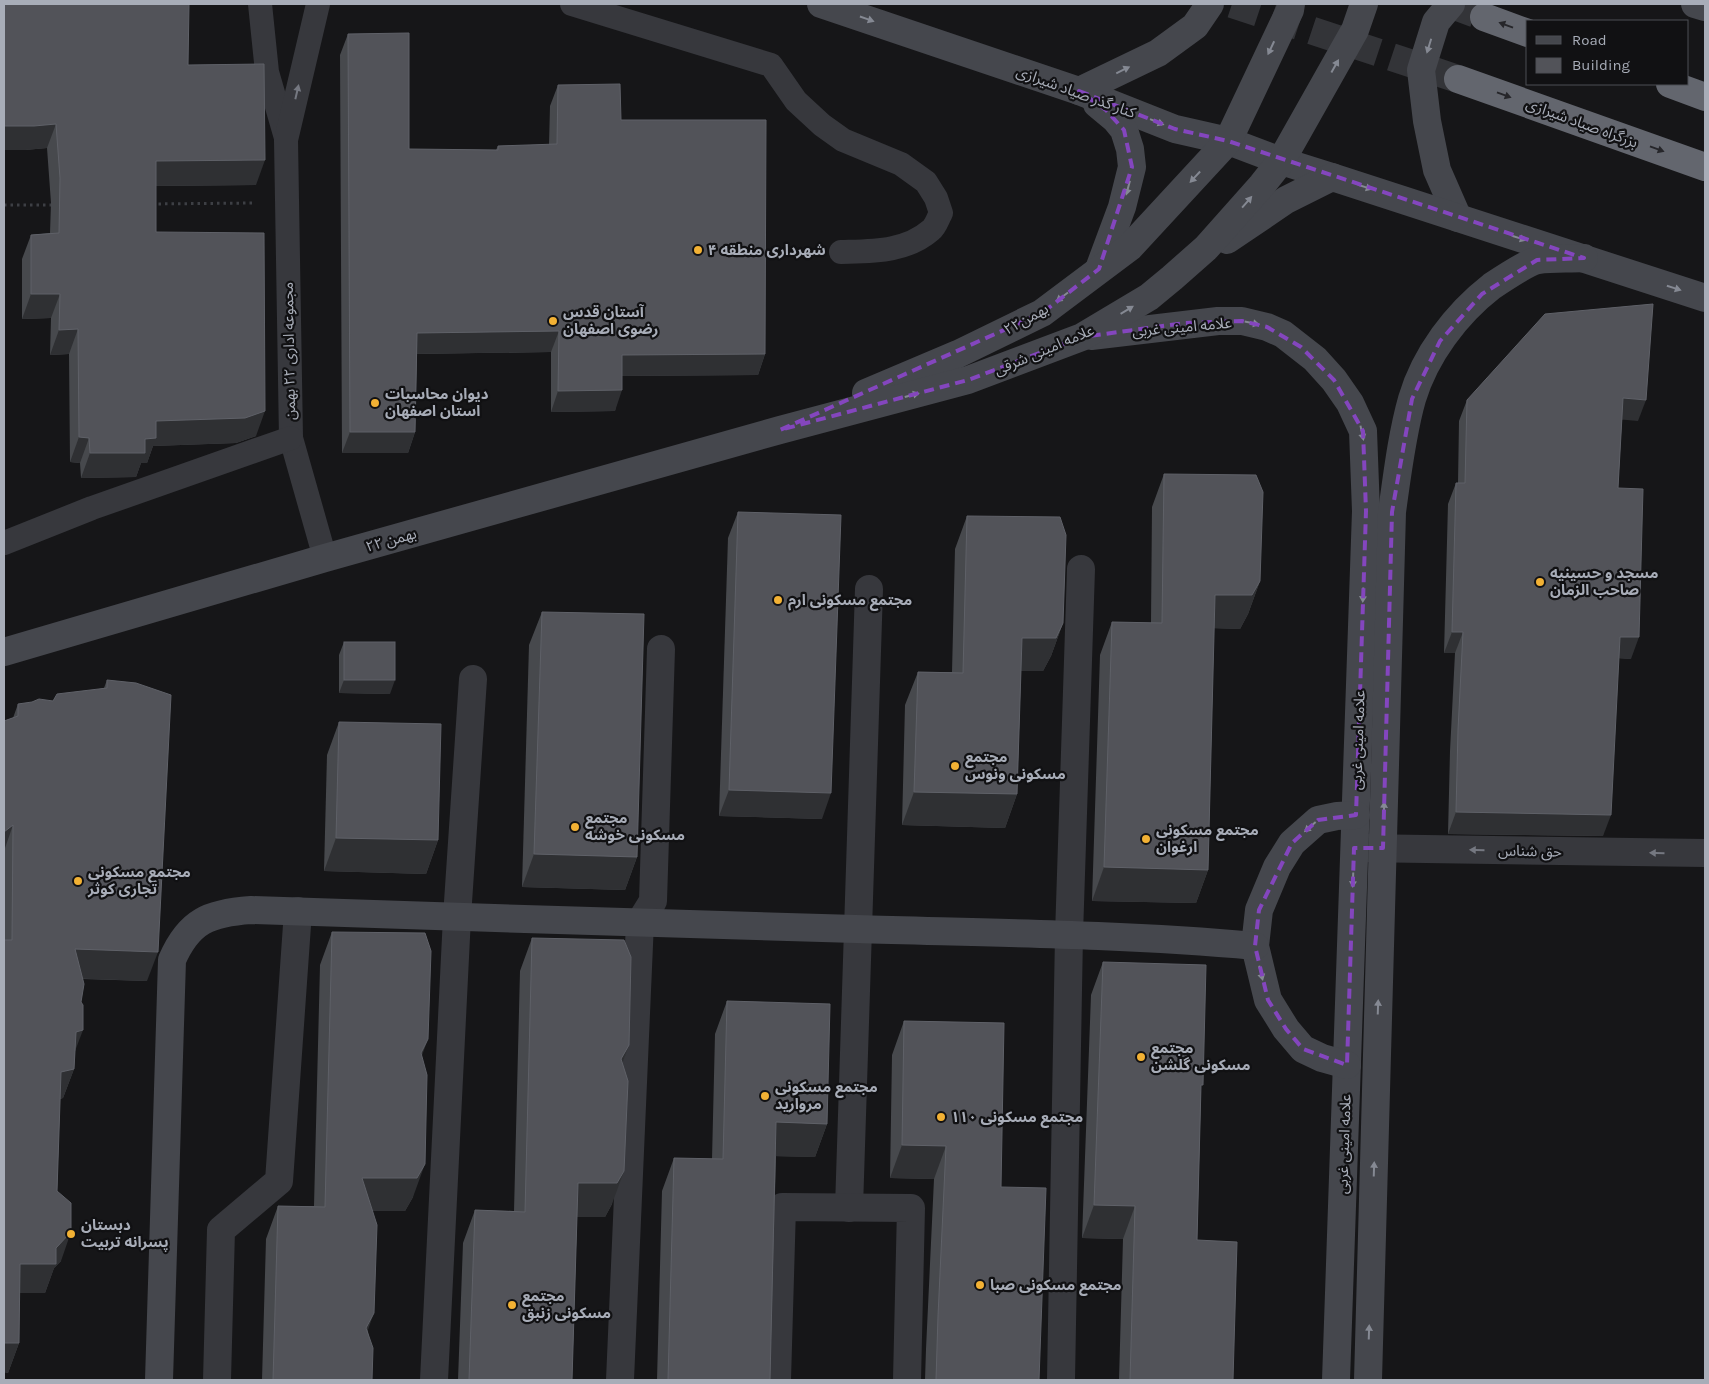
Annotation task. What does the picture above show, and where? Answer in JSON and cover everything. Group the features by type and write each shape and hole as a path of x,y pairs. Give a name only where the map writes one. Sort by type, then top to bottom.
{"highway":[{"path":"1484,17 1526,32"},
{"name":"بزرگراه صیاد شیرازی","path":"1458,79 1705,167"},
{"path":"1673,85 1705,97"}],"main road":[{"name":"کنار گذر صیاد شیرازی","path":"820,4 1079,91 1175,129 1228,140 1281,161 1705,298"},
{"path":"1099,270 1122,207 1132,167 1130,148 1124,130 1106,110 1079,91 1158,53 1194,26 1210,4"},
{"path":"1228,140 1290,10 1291,4"},
{"name":"علامه امینی شرقی","path":"780,430 968,380 1082,337 1149,297 1206,248 1281,161 1355,30 1364,4"},
{"path":"1451,4 1436,22 1421,70 1427,121 1437,170 1458,218"},
{"path":"1695,4 1705,7"},
{"name":"۲۲بهمن","path":"780,430 958,354 1042,313 1130,247 1228,140"},
{"path":"1172,278 1286,200 1332,177"},
{"name":"علامه امینی غربی","path":"1368,1380 1392,512 1412,399 1424,369 1440,341 1465,309 1482,294 1500,280 1537,260 1584,258"},
{"name":"علامه امینی غربی","path":"1082,337 1218,320 1242,321 1267,326 1284,334 1315,359 1334,380 1350,403 1363,431 1366,511 1336,1380"},
{"name":"۲۲ بهمن","path":"4,652 325,558 780,430"},
{"path":"1347,1065 1322,1058 1303,1049 1286,1029 1268,1000 1255,946 1260,910 1277,867 1292,843 1318,820 1356,815"},
{"path":"160,1380 172,960 186,934 206,920 221,914 251,910 298,911 1069,935 1189,940 1255,946"}],"street":[{"path":"1061,1380 1069,935 1080,569"},
{"path":"849,1208 869,589"},
{"path":"620,1380 640,922 653,902 661,649"},
{"path":"434,1380 457,917 473,679"},
{"name":"حق شناس","path":"1354,848 1705,853"},
{"path":"217,1380 221,1230 279,1181 298,911"},
{"path":"777,1380 782,1207 911,1208 907,1380"}],"lane":[{"path":"260,4 267,72 286,140"},
{"path":"286,140 318,4"},
{"path":"572,4 771,64 796,101 822,125 843,140 901,164 926,182 936,198 941,212 932,229 912,242 888,250 841,252"},
{"name":"مجموعه اداری ۲۲ بهمن","path":"286,140 291,438 325,558"},
{"path":"4,543 92,508 291,438"}],"path":[{"path":"150,204 288,203"},
{"path":"4,205 62,204"}],"highlighted area":[{"path":"1079,91 1175,129 1228,141 1584,258 1537,260 1482,294 1440,341 1412,399 1392,512 1383,848 1354,848 1347,1065 1303,1049 1286,1029 1268,1000 1255,946 1259,910 1292,843 1318,820 1356,815 1366,511 1363,431 1334,380 1301,347 1267,327 1242,321 1185,323 1082,337 968,380 780,430 1042,313 1099,269 1132,167 1124,130 1106,110"}],"building":[{"path":"4,4 189,4 188,65 264,64 265,160 156,161 156,232 264,233 265,411 245,418 156,421 156,438 145,439 145,453 90,453 89,438 79,437 78,329 59,330 60,294 31,294 31,235 59,233 60,178 56,124 4,126"},
{"path":"409,33 409,149 498,150 498,146 557,144 558,85 620,84 621,120 766,120 765,354 622,355 622,390 558,391 559,331 417,333 415,432 350,432 348,34"},
{"path":"1653,304 1646,400 1623,398 1618,488 1643,489 1639,637 1620,637 1611,815 1456,812 1463,632 1452,632 1456,483 1465,483 1467,400 1545,314"},
{"path":"1164,474 1256,475 1263,492 1260,581 1252,595 1215,595 1208,870 1104,867 1112,622 1162,623"},
{"path":"738,512 841,515 831,793 729,790"},
{"path":"967,516 1060,517 1066,535 1063,623 1056,638 1022,638 1017,794 914,792 918,672 963,673"},
{"path":"542,612 644,614 637,857 534,854"},
{"path":"344,642 395,642 395,680 344,680"},
{"name":"مجتمع مسکونی تجاری کوثر","path":"107,680 136,683 171,695 158,952 75,949 84,984 81,1002 83,1005 83,1030 76,1032 74,1069 61,1072 57,1191 71,1203 71,1232 56,1248 56,1264 20,1264 19,1343 4,1343 4,940 12,940 13,825 4,832 4,721 18,716 18,704 39,699 53,701 57,694 107,688"},
{"path":"339,722 441,724 438,840 336,838"},
{"path":"332,932 425,933 431,951 428,1039 421,1053 427,1075 425,1164 417,1178 362,1178 377,1225 374,1313 366,1328 373,1348 372,1380 273,1380 278,1206 325,1207"},
{"path":"532,938 624,940 631,957 629,1045 621,1059 628,1081 624,1171 617,1183 578,1183 572,1380 469,1380 475,1210 525,1212"},
{"path":"1103,962 1206,965 1197,1240 1237,1242 1233,1380 1130,1380 1135,1206 1094,1205"},
{"path":"727,1001 830,1004 827,1124 776,1122 770,1380 668,1380 674,1158 723,1159"},
{"path":"904,1021 1004,1023 1001,1187 1046,1188 1039,1380 936,1380 946,1146 902,1145"}],"tunnel":[{"path":"1232,4 1458,79"},
{"path":"1449,4 1484,17"}],"place":[{"name":"شهرداری منطقه ۴","path":"698,250"},
{"name":"آستان قدس رضوی اصفهان","path":"553,321"},
{"name":"دیوان محاسبات استان اصفهان","path":"375,403"},
{"name":"مسجد و حسینیه صاحب الزمان","path":"1540,582"},
{"name":"مجتمع مسکونی ارم","path":"778,600"},
{"name":"مجتمع مسکونی ونوس","path":"955,766"},
{"name":"مجتمع مسکونی خوشه","path":"575,827"},
{"name":"مجتمع مسکونی ارغوان","path":"1146,839"},
{"name":"مجتمع مسکونی تجاری کوثر","path":"78,881"},
{"name":"مجتمع مسکونی گلشن","path":"1141,1057"},
{"name":"مجتمع مسکونی مروارید","path":"765,1096"},
{"name":"مجتمع مسکونی ۱۱۰","path":"941,1117"},
{"name":"دبستان پسرانه تربیت","path":"71,1234"},
{"name":"مجتمع مسکونی صبا","path":"980,1285"},
{"name":"مجتمع مسکونی زنبق","path":"512,1305"}]}
